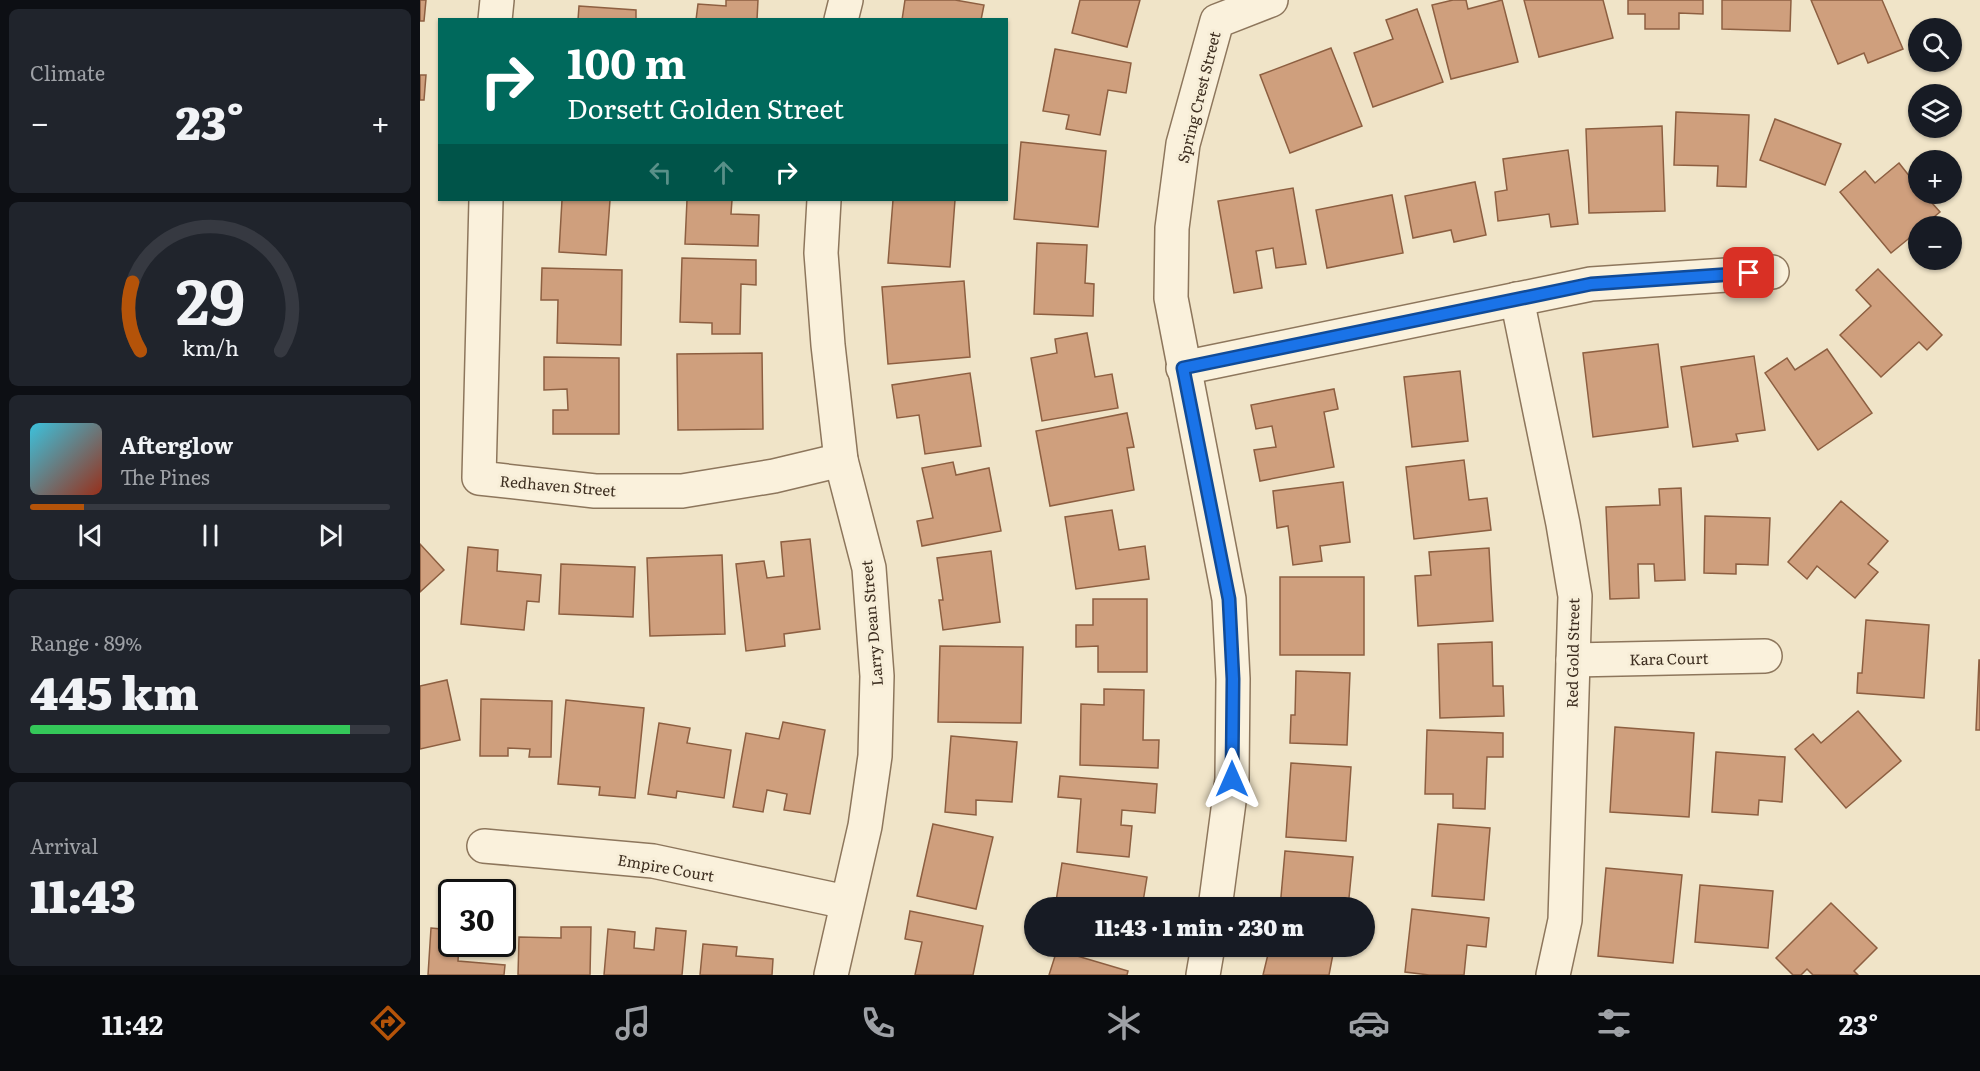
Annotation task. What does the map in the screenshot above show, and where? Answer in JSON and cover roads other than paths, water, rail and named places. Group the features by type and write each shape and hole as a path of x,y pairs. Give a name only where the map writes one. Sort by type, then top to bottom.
{"street":[{"path":"495,18 497,0"},
{"path":"842,18 846,0"},
{"name":"Spring Crest Street","path":"1217,897 1232,779 1233,679 1229,599 1171,298 1172,228 1183,144 1217,21 1271,0"},
{"name":"Redhaven Street","path":"486,201 479,478 595,491 682,491 774,476 841,460"},
{"name":"Larry Dean Street","path":"824,201 821,253 828,345 841,460 869,568 877,676 875,756 865,826 831,975"},
{"path":"1183,368 1591,284 1772,272"},
{"name":"Red Gold Street","path":"1517,299 1563,524 1575,596 1565,920 1553,975"},
{"name":"Kara Court","path":"1573,660 1765,656"},
{"name":"Empire Court","path":"484,846 653,861 846,902"},
{"path":"1203,975 1206,957"}]}
